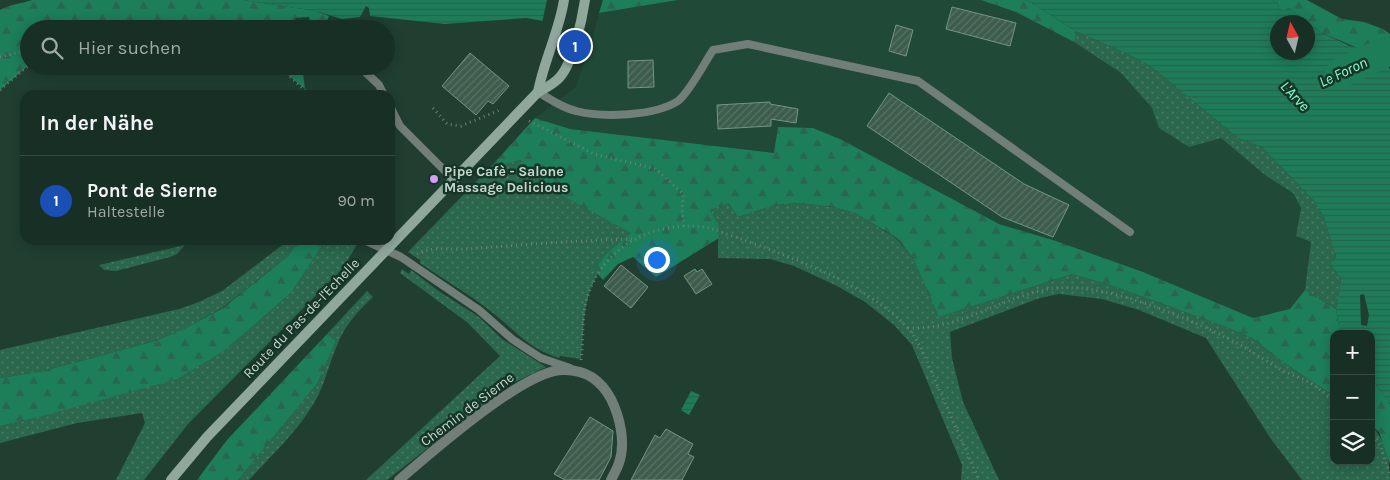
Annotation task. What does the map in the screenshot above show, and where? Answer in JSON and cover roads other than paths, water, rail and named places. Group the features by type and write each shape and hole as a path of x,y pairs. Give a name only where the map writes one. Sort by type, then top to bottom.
{"main road":[{"name":"Route du Pas-de-l'Echelle","path":"395,240 538,88 557,32 564,0"},
{"name":"Route du Pas-de-l'Echelle","path":"538,88 550,86 561,76 575,46 585,0"},
{"name":"Route du Pas-de-l'Echelle","path":"171,480 234,408 391,245"}],"street":[{"name":"Chemin de Sierne","path":"399,480 445,441 527,382 552,372 577,370"},
{"path":"577,370 599,382 607,391 618,418 621,431 620,461 611,480"}],"lane":[{"path":"538,88 561,105 574,111 588,113 643,112 680,100 713,50 748,44 918,81 1130,232"},
{"path":"368,75 382,90"},
{"path":"395,116 400,126 453,179"},
{"path":"375,245 406,261 479,310 512,339 541,358 577,370"}],"water":[{"path":"243,0 594,0 543,21 526,18 445,24 370,16 369,8 366,6 360,17 342,19 316,11"},
{"name":"L'Arve","path":"1027,0 1272,0 1278,3 1279,9 1284,11 1289,8 1298,15 1270,15 1270,60 1315,60 1315,28 1350,46 1375,53 1390,69 1390,404 1375,383 1375,330 1340,330 1336,309 1341,279 1330,263 1335,260 1336,255 1324,217 1314,201 1262,147 1238,138 1153,68 1130,55 1077,32","holes":["1364,294 1369,315 1367,326 1361,325 1360,295"]},
{"path":"691,391 700,395 689,415 681,410"}],"waterway":[{"name":"Le Foron","path":"1341,73 1390,50"}],"place":[{"name":"Pont de Sierne","path":"575,46"},
{"name":"Pipe Cafè - Salone Massage Delicious","path":"434,179"}]}
